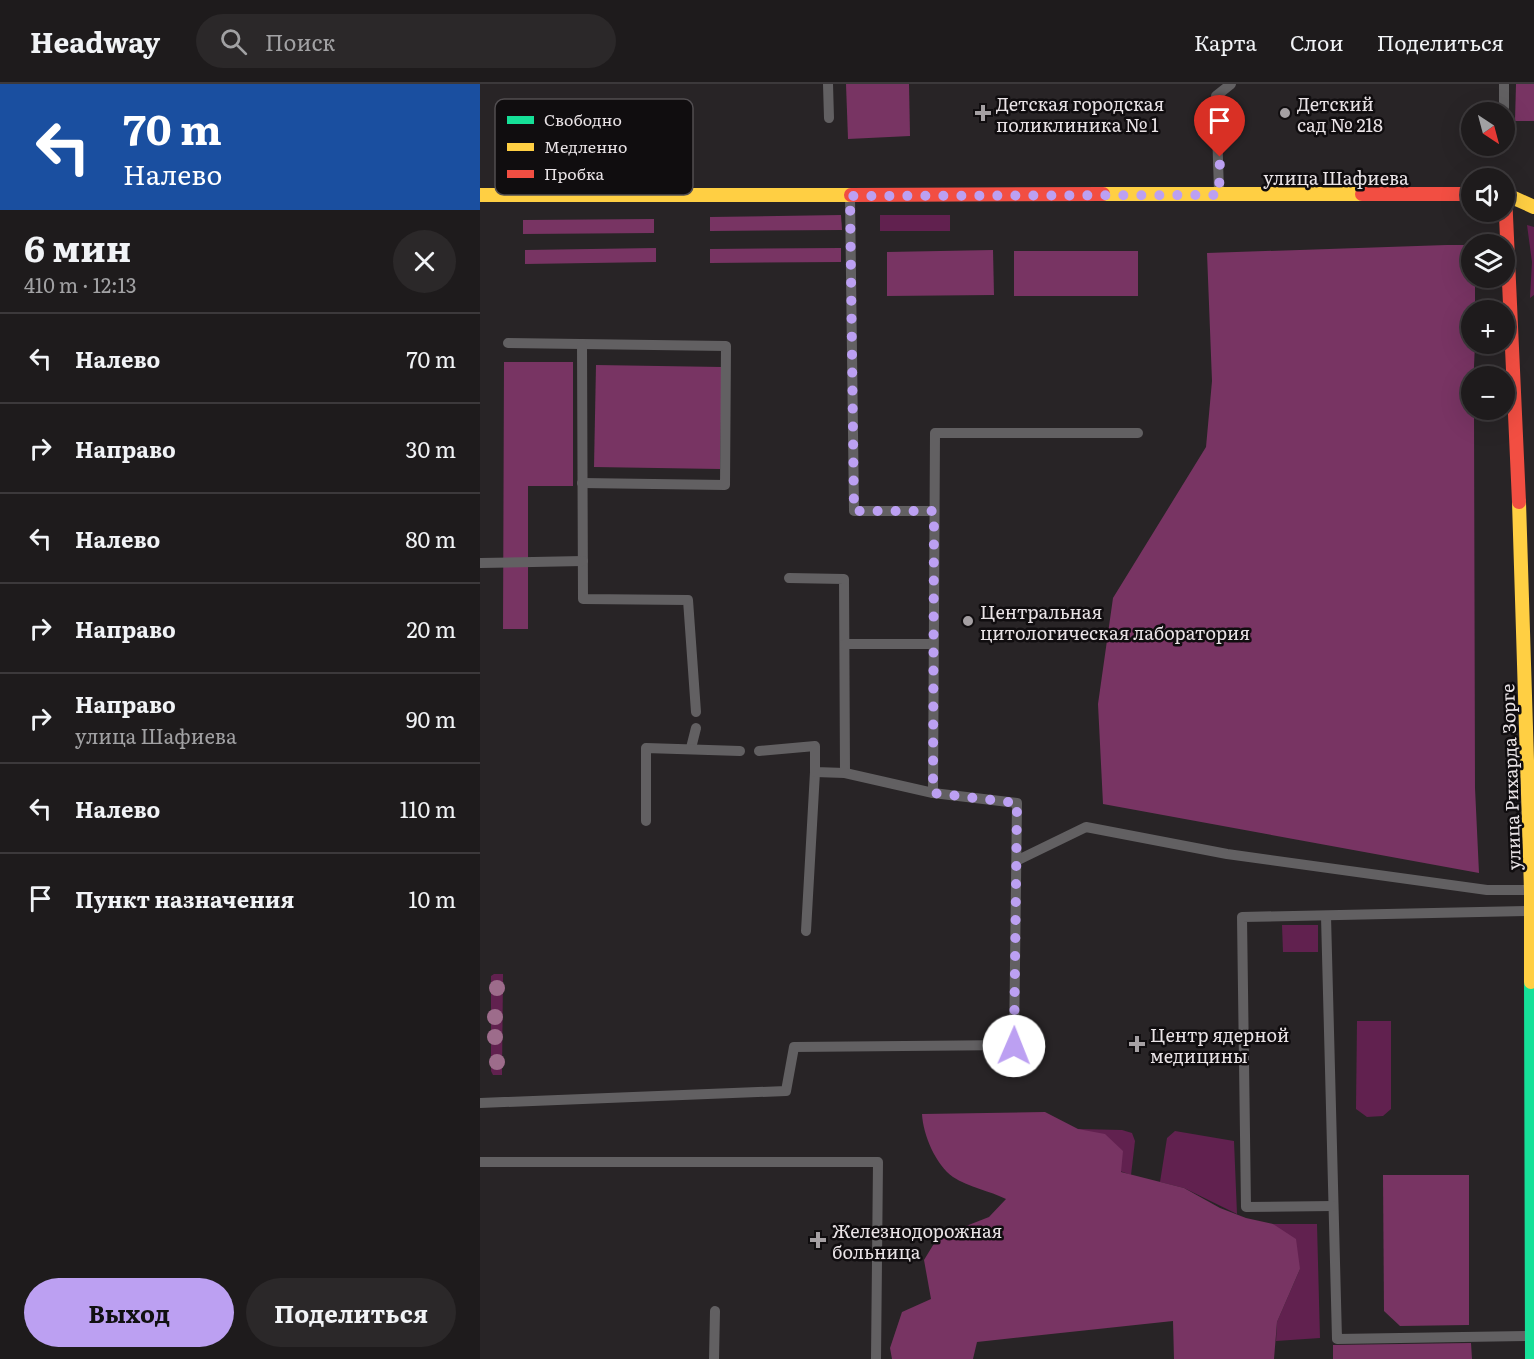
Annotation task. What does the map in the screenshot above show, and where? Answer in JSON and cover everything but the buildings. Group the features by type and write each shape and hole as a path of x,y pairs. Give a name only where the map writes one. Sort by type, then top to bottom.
{"street":[{"name":"улица Шафиева","path":"480,195 1461,194"},
{"path":"1515,194 1534,194"},
{"path":"1515,199 1534,207"},
{"name":"улица Рихарда Зорге","path":"1506,222 1514,361 1531,890 1530,1336 1532,1359"},
{"path":"1514,361 1524,343"}],"lane":[{"path":"828,84 829,118"},
{"path":"1219,195 1216,96 1231,84"},
{"path":"1504,84 1504,102"},
{"path":"850,196 854,511 934,511"},
{"path":"508,343 726,346 725,485 582,483"},
{"path":"582,344 583,598 688,600 696,712"},
{"path":"933,793 932,644 935,433 1138,433"},
{"path":"480,563 583,561"},
{"path":"789,578 844,579 845,773"},
{"path":"845,644 932,644"},
{"path":"690,748 696,728"},
{"path":"759,751 815,746 806,931"},
{"path":"646,821 646,748 740,751"},
{"path":"480,1103 786,1091 794,1047 1014,1046 1017,803 933,793 845,773 815,772"},
{"path":"1018,860 1086,827 1227,854 1486,890 1531,890"},
{"path":"1333,1206 1246,1207 1242,917 1531,911"},
{"path":"1326,916 1337,1339 1530,1336"},
{"path":"480,1162 878,1162 876,1359"},
{"path":"714,1359 715,1311"}],"shaded area":[{"path":"846,84 909,84 910,136 848,139"},
{"path":"1516,84 1534,84 1534,121 1515,121"},
{"path":"841,215 842,230 710,231 710,217"},
{"path":"880,215 950,215 950,231 880,231"},
{"path":"654,219 654,233 523,234 523,220"},
{"path":"1527,225 1534,227 1534,295 1530,298 1532,262"},
{"path":"1461,244 1461,288 1475,288 1475,300 1461,300 1461,354 1475,354 1474,366 1461,366 1461,420 1474,420 1475,788 1479,873 1103,804 1098,704 1113,598 1206,447 1212,381 1207,253"},
{"path":"656,248 656,262 525,264 525,250"},
{"path":"841,248 841,262 710,263 710,249"},
{"path":"993,250 994,295 887,296 887,252"},
{"path":"1014,251 1138,251 1138,296 1014,296"},
{"path":"504,362 573,362 573,486 528,486 528,629 503,629"},
{"path":"596,365 722,367 720,469 594,467"},
{"path":"1282,925 1318,925 1318,952 1283,952"},
{"path":"503,974 502,1075 493,1075 491,1071 491,976"},
{"path":"1357,1021 1391,1021 1391,1109 1383,1116 1367,1117 1356,1109"},
{"path":"1045,1112 1078,1129 1105,1134 1123,1151 1121,1172 1184,1188 1220,1208 1246,1218 1273,1224 1296,1239 1300,1269 1277,1322 1274,1359 1174,1359 1173,1321 977,1342 973,1359 892,1359 890,1348 902,1312 931,1299 924,1260 938,1237 989,1217 1006,1199 965,1184 947,1172 931,1149 922,1114"},
{"path":"1078,1129 1122,1130 1132,1133 1135,1141 1131,1175 1120,1171"},
{"path":"1175,1131 1234,1141 1237,1214 1184,1188 1160,1182 1167,1138"},
{"path":"1383,1175 1469,1175 1469,1325 1400,1326 1384,1311"},
{"path":"1273,1224 1317,1224 1320,1338 1276,1341 1277,1322 1300,1269"},
{"path":"1471,1343 1472,1359 1333,1359 1333,1345"}],"traffic: fast":[{"path":"1531,982 1532,1359"}],"traffic: slow":[{"path":"1103,194 1362,194"},
{"path":"480,195 851,195"},
{"path":"1515,198 1534,207"},
{"path":"1519,502 1531,890 1531,982"}],"traffic: jam":[{"path":"851,195 1103,194"},
{"path":"1362,194 1461,194"},
{"path":"1506,222 1519,502"}],"place":[{"name":"Детская городская поликлиника № 1","path":"983,113"},
{"name":"Детский сад № 218","path":"1285,113"},
{"name":"Центральная цитологическая лаборатория","path":"968,621"},
{"name":"Центр ядерной медицины","path":"1137,1044"},
{"name":"Железнодорожная больница","path":"818,1240"}],"route":[{"path":"1014,1046 1017,803 933,793 934,511 854,511 850,196 1219,195 1220,157"}]}
